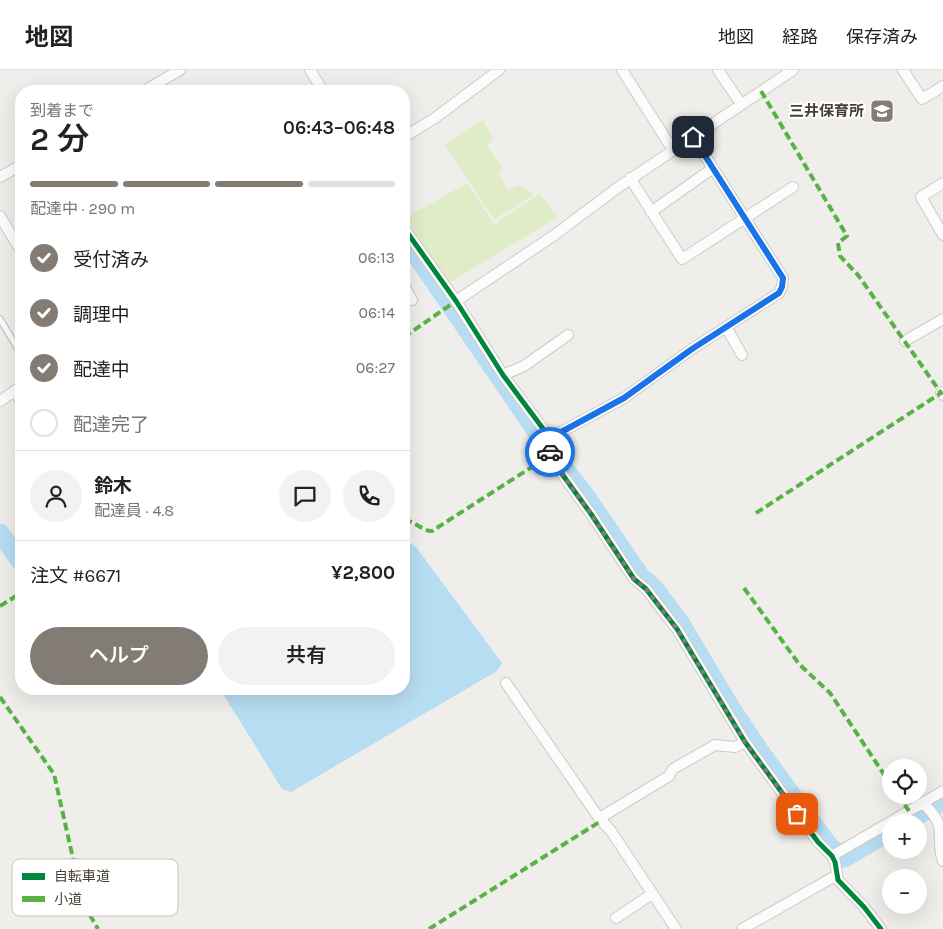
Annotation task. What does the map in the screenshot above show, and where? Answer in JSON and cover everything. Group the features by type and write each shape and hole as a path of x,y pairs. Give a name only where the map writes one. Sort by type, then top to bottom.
{"street":[{"path":"154,85 180,70"},
{"path":"310,70 319,85"},
{"path":"410,133 435,118 500,70"},
{"path":"622,70 673,150"},
{"path":"718,70 741,104"},
{"path":"456,301 553,236 630,178 793,70"},
{"path":"903,70 922,99 943,86"},
{"path":"550,444 624,398 692,349 779,293 782,287 783,278 693,137"},
{"path":"651,212 713,168"},
{"path":"0,178 15,169"},
{"path":"630,178 682,259 792,187"},
{"path":"943,183 921,197 943,235"},
{"path":"0,216 15,241"},
{"path":"410,236 456,301 550,444 549,456 591,514 634,579 646,589 677,629 745,742 818,842 836,854"},
{"path":"905,341 943,320"},
{"path":"726,327 742,355"},
{"path":"503,375 524,366 568,335"},
{"path":"0,401 15,391"},
{"path":"943,392 941,393 943,395"},
{"path":"506,683 601,820 611,831 676,929"},
{"path":"601,820 603,816 669,776 673,769 715,745 735,747 745,742"},
{"path":"836,854 926,806 943,791"},
{"path":"926,806 939,826 939,844 943,861"},
{"path":"836,854 838,880 864,907 881,929"},
{"path":"742,929 837,875"},
{"path":"616,918 652,894"}],"lane":[{"path":"0,319 15,344"}],"green space":[{"path":"483,120 493,139 487,146 503,169 499,173 507,190 520,185 534,194 494,220 445,145"},
{"path":"467,183 494,224 539,194 558,217 449,283 410,224 410,216"}],"water":[{"path":"410,543 416,547 502,663 497,671 291,792 282,789 224,695 410,695"}],"waterway":[{"path":"410,246 543,441 585,495 641,577 654,588 681,624 731,708 759,750 830,847 844,858 882,836"},
{"path":"0,533 15,554"},
{"path":"920,814 943,801"}],"marked path":[{"path":"756,513 941,393 858,275 840,256 838,243 847,236 761,91"},
{"path":"410,333 456,301"},
{"path":"410,522 432,531 549,456"},
{"path":"744,588 799,664 830,693 882,771"},
{"path":"0,606 15,597"},
{"path":"0,697 54,774 73,859"},
{"path":"904,804 909,811"},
{"path":"429,929 601,821"},
{"path":"90,916 98,929"}],"cycle path":[{"path":"550,438 624,398 692,349 779,293 782,287 783,278 693,137"},
{"path":"410,236 456,301 503,375 550,438 549,456 591,514 634,579 646,589 677,629 745,742 818,842 832,856 838,880 864,907 881,929"}],"way so far":[{"path":"550,452 549,456 591,514 634,579 646,589 677,629 745,742 797,814"}],"place":[{"name":"三井保育所","path":"882,111"}],"route":[{"path":"550,452 550,438 624,398 692,349 779,293 782,287 783,278 693,137"}]}
